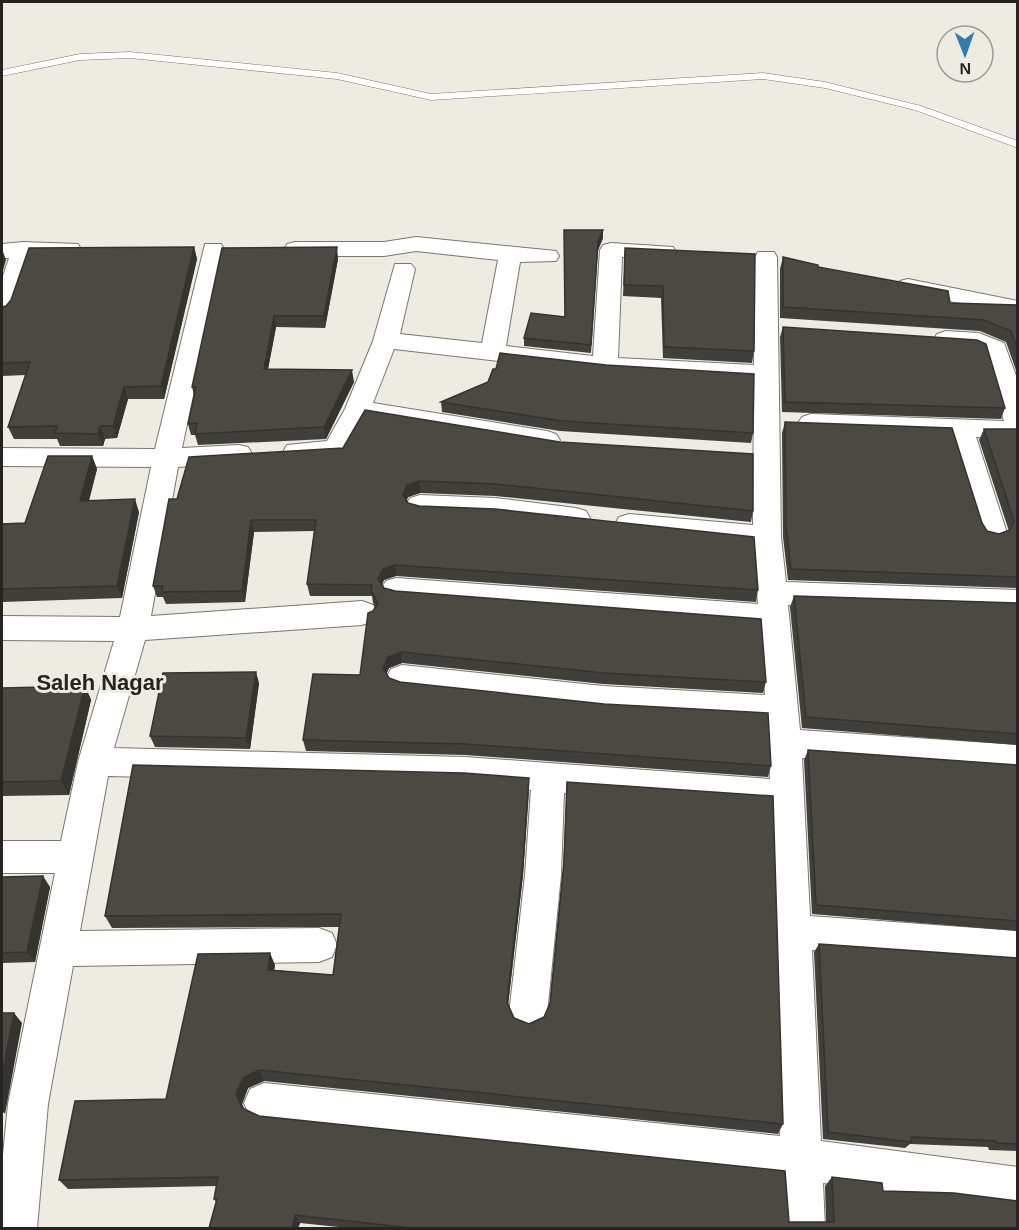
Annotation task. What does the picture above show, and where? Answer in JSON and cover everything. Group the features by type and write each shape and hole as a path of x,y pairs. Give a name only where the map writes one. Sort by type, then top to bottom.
{"street":[{"path":"270,249 384,249 416,244 510,255 548,256"},
{"path":"2,312 12,250 94,249"},
{"path":"16,1228 12,1156 28,1104 94,762 133,629 166,458 213,249"},
{"path":"605,365 611,250 682,253"},
{"path":"493,352 510,255"},
{"path":"766,258 778,328 764,374 766,422 754,454 767,537 784,726 804,1228"},
{"path":"2,457 166,458 335,450 358,409 384,340 403,268"},
{"path":"892,282 1017,308"},
{"path":"920,337 979,341 995,349 1017,424"},
{"path":"384,340 605,365 764,374"},
{"path":"358,409 572,442"},
{"path":"766,422 1017,430"},
{"path":"959,427 993,533"},
{"path":"420,505 495,508 767,537"},
{"path":"396,589 773,605 1017,601"},
{"path":"2,628 133,629 362,613"},
{"path":"402,678 603,699 1017,759"},
{"path":"94,762 465,771 786,795"},
{"path":"528,1014 543,874 548,777"},
{"path":"2,857 75,857"},
{"path":"794,932 1017,948"},
{"path":"57,949 319,945"},
{"path":"264,1103 800,1159 1017,1188"}],"lane":[{"path":"2,73 80,57 130,55 337,76 431,97 763,76 825,85 918,108 1017,145"}],"building":[{"path":"564,230 603,230 598,242 591,345 524,338 531,313 565,317"},
{"path":"194,247 161,386 124,387 113,426 100,426 98,434 55,433 57,426 8,427 30,362 2,363 2,307 11,300 29,248"},
{"path":"337,247 324,316 274,316 264,369 352,370 324,427 195,434 197,423 188,424 196,387 192,387 222,248"},
{"path":"625,248 755,254 754,351 664,347 663,286 624,285"},
{"path":"783,257 818,265 818,267 948,291 950,303 1017,305 1017,349 1011,331 984,320 783,307"},
{"path":"783,327 977,340 986,344 1005,408 785,402"},
{"path":"500,353 606,365 754,374 753,433 561,421 441,402 488,382 493,369 496,369"},
{"path":"365,410 560,442 753,454 753,511 495,484 419,481 407,485 403,495 408,503 419,506 495,509 754,537 758,590 395,565 383,569 378,579 384,588 395,591 761,619 766,682 604,673 401,652 388,657 383,668 389,678 400,682 604,704 768,713 771,766 465,744 303,740 313,674 360,675 368,613 373,611 378,603 371,591 372,585 307,584 316,520 251,520 242,591 162,592 163,586 153,586 169,499 177,499 189,457 343,448"},
{"path":"785,422 952,428 982,523 987,531 999,534 1010,530 1014,521 984,429 1017,429 1017,577 791,569 786,526"},
{"path":"48,456 92,456 80,501 135,499 117,586 2,589 2,524 25,523"},
{"path":"794,596 1017,603 1017,734 806,717"},
{"path":"256,672 246,738 150,736 163,673"},
{"path":"85,686 61,781 2,782 2,688"},
{"path":"808,750 1017,765 1017,921 816,905"},
{"path":"133,765 464,773 529,778 523,862 507,1002 514,1018 529,1024 544,1017 550,1003 564,862 567,782 773,796 783,1124 259,1070 243,1078 236,1094 242,1108 259,1116 785,1171 789,1222 834,1222 832,1177 882,1183 883,1191 954,1193 1017,1201 1017,1228 411,1228 295,1215 292,1228 209,1228 217,1199 214,1199 218,1177 59,1180 75,1101 166,1099 198,954 270,953 268,970 333,975 341,914 105,916"},
{"path":"43,876 27,952 2,953 2,877"},
{"path":"819,944 1017,958 1017,1144 911,1137 911,1142 828,1132"},
{"path":"2,1013 14,1013 2,1076"}],"district":[{"name":"Saleh Nagar","path":"100,682"}]}
